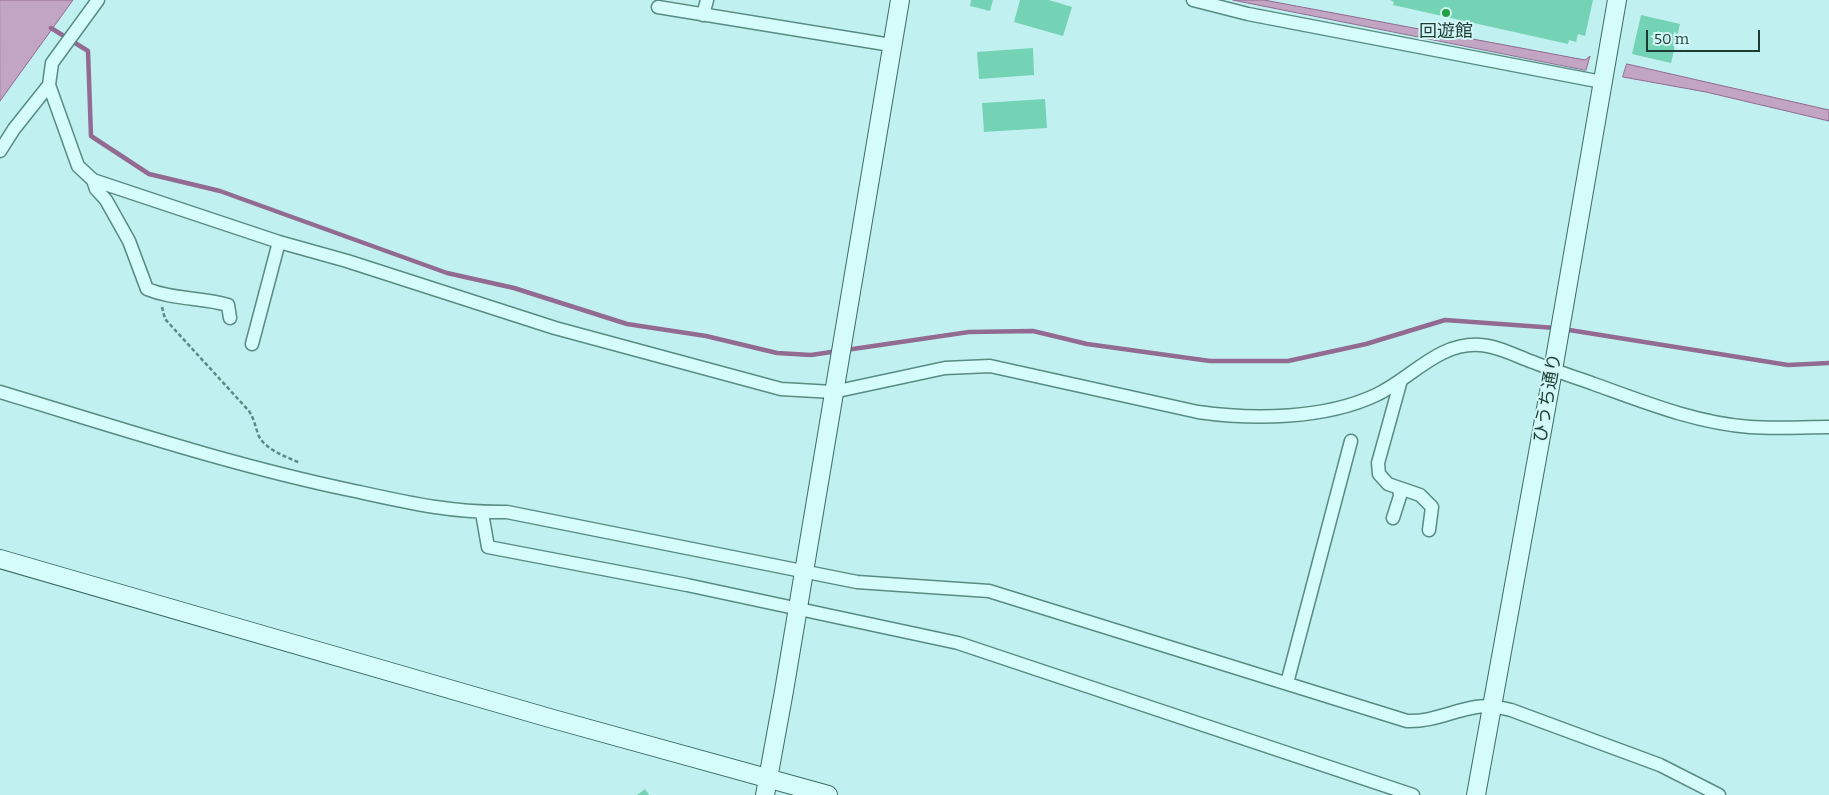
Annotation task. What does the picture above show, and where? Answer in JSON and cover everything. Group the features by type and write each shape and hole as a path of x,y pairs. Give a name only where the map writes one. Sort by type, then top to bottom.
{"street":[{"path":"98,0 52,63 49,85 78,166 93,180 278,242 347,261 555,328 756,382 806,392 833,392 945,368 990,366 1198,412 1219,415 1261,415 1318,412 1339,408 1378,394 1435,356 1468,345 1495,348 1661,408 1706,420 1748,427 1829,427"},
{"path":"703,15 707,0"},
{"path":"764,795 798,609 900,0"},
{"path":"1192,0 1248,14 1602,82"},
{"name":"ひうち通り","path":"1476,795 1553,370 1617,0"},
{"path":"658,7 891,45"},
{"path":"0,151 14,129 49,85"},
{"path":"93,180 96,189 106,200 129,241 147,289 159,294 193,300 212,300 228,305 230,318"},
{"path":"252,344 278,242"},
{"path":"1401,380 1378,463 1378,474 1388,484 1420,495 1432,507 1429,530"},
{"path":"0,392 239,464 311,482 424,506 482,513 507,512 857,582 989,591 1407,721 1426,720 1476,707 1492,706 1532,717 1632,754 1693,780 1719,795"},
{"path":"1287,683 1351,442"},
{"path":"1393,518 1400,496 1399,488"},
{"path":"482,513 488,547 687,585 958,643 1413,795"},
{"path":"0,559 553,719 767,776 828,795"}],"path":[{"path":"159,294 165,318 249,411 256,423 258,436 278,454 301,464 311,482"}],"shaded area":[{"path":"0,0 73,0 0,101"},
{"path":"1233,0 1264,0 1585,60 1590,56 1586,70"},
{"path":"1627,64 1829,110 1829,121 1706,92 1623,77"}],"building":[{"path":"971,0 993,0 990,11 970,6"},
{"path":"1020,0 1049,0 1072,7 1063,36 1014,22"},
{"path":"1390,0 1593,0 1585,36 1578,34 1576,42 1569,40 1568,44 1393,5 1394,2"},
{"path":"1641,15 1680,24 1671,63 1632,54"},
{"path":"1033,48 1034,75 979,79 977,52"},
{"path":"1045,99 1047,128 984,132 982,103"},
{"path":"645,789 649,795 637,795"}],"waterway":[{"path":"51,28 88,51 91,136 149,174 220,191 447,273 514,288 627,324 706,336 777,353 811,355 838,351"},
{"path":"846,350 969,332 1033,331 1087,344 1210,361 1288,361 1366,344 1445,320 1556,328"},
{"path":"1563,329 1788,365 1829,363"}],"place":[{"name":"回遊館","path":"1446,13"}]}
